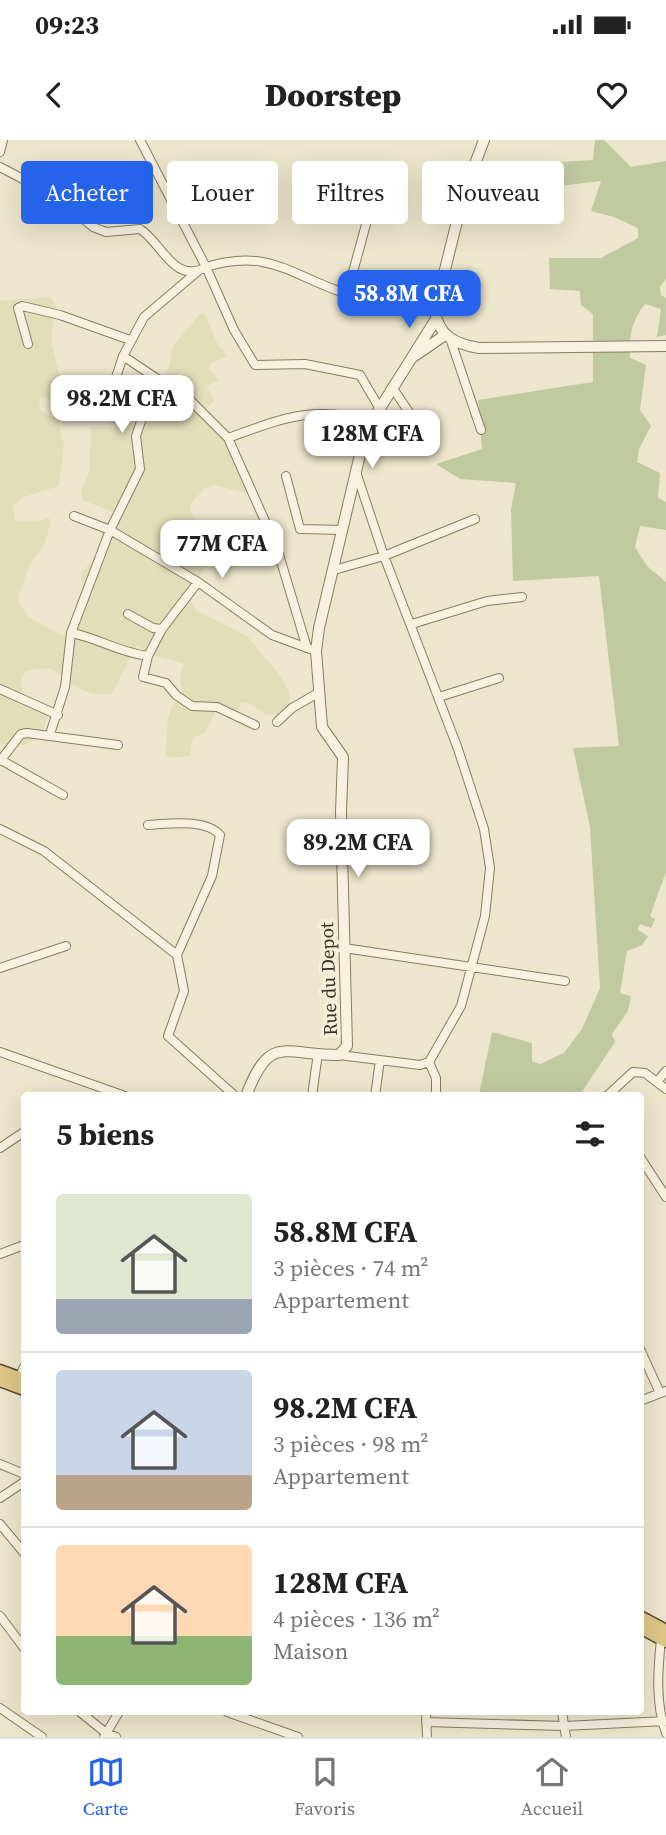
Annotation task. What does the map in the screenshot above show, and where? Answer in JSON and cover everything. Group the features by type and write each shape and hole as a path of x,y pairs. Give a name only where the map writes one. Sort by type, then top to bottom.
{"highway":[{"path":"0,1371 21,1377"},
{"path":"0,1380 21,1378"},
{"path":"644,1620 664,1637"},
{"path":"644,1630 664,1637"}],"street":[{"path":"0,152 3,140"},
{"path":"140,140 206,267 250,362 255,365 305,364 360,375 380,409"},
{"path":"481,430 448,338 435,314 464,193 484,140"},
{"path":"0,167 57,197 93,227 106,232 140,229 173,264 182,270 197,272"},
{"path":"347,294 366,224"},
{"path":"106,408 123,356 144,317 197,272 232,259 254,259 347,294 435,314"},
{"path":"28,344 18,309 22,306 60,315 130,340"},
{"name":"Rue du Depot","path":"248,1092 260,1064 270,1054 339,1055 347,1046 342,757 322,727 312,650 334,570 356,472 372,421 435,314"},
{"path":"412,357 448,338 479,348 666,346"},
{"path":"123,356 155,380 192,402 228,438 277,548 312,650"},
{"path":"50,734 58,715 71,634 110,530 141,469 136,436 155,380"},
{"path":"392,387 429,442"},
{"path":"228,438 308,412 341,412 372,421"},
{"path":"339,1055 420,1065 429,1062 461,1006 485,916 490,868 484,829 356,472"},
{"path":"286,476 300,529 343,530"},
{"path":"74,516 110,530 198,582 272,635 312,650"},
{"path":"334,570 384,556 475,519"},
{"path":"198,582 168,625 162,629 148,656 143,674 146,679 166,683 176,695 192,706 217,707 256,725"},
{"path":"412,624 487,601 522,597"},
{"path":"128,614 153,628 162,629"},
{"path":"71,634 86,636 121,652 148,656"},
{"path":"439,698 499,678"},
{"path":"0,689 58,715"},
{"path":"276,722 292,708 318,693"},
{"path":"63,795 0,760 21,734 50,734 118,745"},
{"path":"148,825 188,824 206,827 220,835 212,876 177,955 184,991 168,1036 231,1092"},
{"path":"0,829 44,850 177,955"},
{"path":"0,968 66,946"},
{"path":"344,948 565,981"},
{"path":"0,1052 114,1092"},
{"path":"313,1092 318,1053"},
{"path":"376,1092 380,1060"},
{"path":"429,1062 436,1079 436,1092"},
{"path":"657,1082 666,1071"},
{"path":"611,1092 633,1072 645,1073 666,1089"},
{"path":"0,1149 21,1134"},
{"path":"644,1163 666,1197"},
{"path":"0,1254 21,1246"},
{"path":"644,1356 663,1392 644,1399"},
{"path":"0,1464 21,1473"},
{"path":"0,1498 21,1484"},
{"path":"0,1524 21,1549"},
{"path":"2,1620 21,1644"},
{"path":"664,1637 658,1670 666,1732"},
{"path":"0,1708 43,1737"},
{"path":"83,1715 105,1735 116,1737"},
{"path":"105,1735 117,1715"},
{"path":"236,1715 298,1737"},
{"path":"426,1715 427,1737"},
{"path":"562,1715 566,1737"},
{"path":"426,1722 564,1726 664,1721"}],"shaded area":[{"path":"51,297 56,306 51,341 62,385 67,386 85,377 109,382 102,404 97,406 39,397 40,410 58,421 64,445 59,486 24,497 13,506 15,521 36,522 49,518 51,522 44,545 30,564 19,594 19,604 29,617 61,635 75,635 84,615 82,572 95,558 115,513 82,500 81,491 89,473 91,427 140,427 169,366 173,346 200,314 205,314 218,345 226,354 226,357 209,364 209,370 219,380 206,386 215,400 205,410 228,441 250,494 214,485 204,489 193,501 190,508 193,517 227,541 216,562 206,566 187,596 197,611 247,636 278,673 289,691 290,704 288,711 278,715 267,715 247,702 240,702 238,711 224,708 216,710 206,732 193,738 190,756 171,758 165,755 168,719 173,703 182,693 180,675 184,663 142,653 143,649 136,646 112,694 92,694 78,688 50,668 26,671 21,679 23,695 47,708 48,715 41,737 24,745 0,744 0,301"}],"green space":[{"path":"595,140 604,140 631,167 666,161 666,279 660,287 661,295 666,298 666,335 657,337 661,309 645,304 634,323 630,358 646,365 640,410 651,426 639,449 637,462 660,473 658,498 666,502 666,530 640,526 635,547 647,566 666,582 666,872 650,916 655,919 651,928 640,924 638,930 648,936 642,945 627,951 620,993 631,996 628,1011 612,1034 615,1042 582,1092 480,1092 492,1032 532,1043 532,1061 540,1064 564,1053 582,1029 600,988 590,827 573,748 619,746 599,576 513,581 511,510 516,483 460,479 436,464 482,449 478,400 593,382 593,314 581,305 580,291 550,289 549,258 601,258 638,238 638,228 614,217 591,211 601,181 564,186 564,162 593,160"}]}
